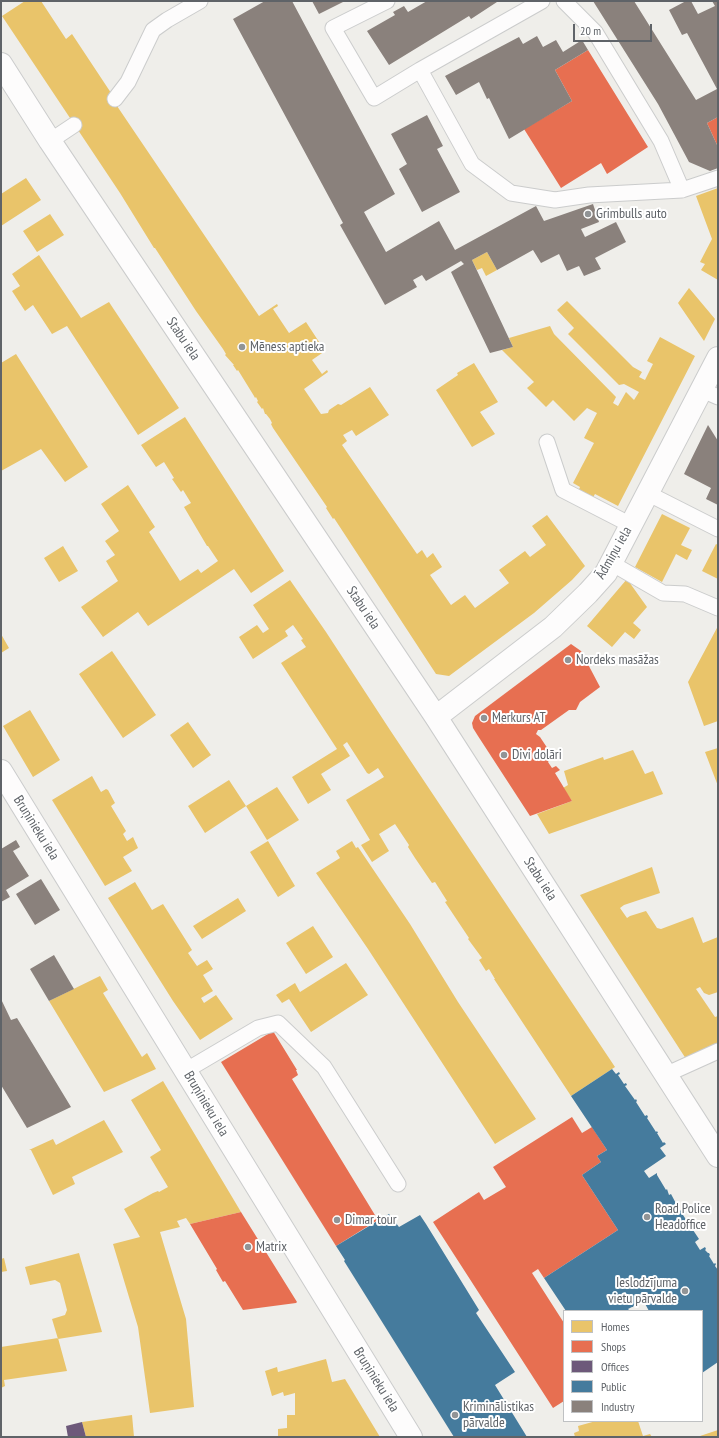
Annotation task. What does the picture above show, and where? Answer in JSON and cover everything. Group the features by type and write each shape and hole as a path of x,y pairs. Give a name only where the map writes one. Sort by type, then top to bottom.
{"street":[{"name":"Stabu iela","path":"2,67 436,717 665,1075 717,1151"},
{"name":"Ādmiņu iela","path":"436,717 553,627 606,574 647,493 710,394 718,358"},
{"name":"Bruņinieku iela","path":"1,771 411,1437"}],"lane":[{"path":"115,99 128,82 153,30 200,1"},
{"path":"387,1 333,28 374,98 420,70 542,1"},
{"path":"564,1 595,32 661,141 682,190"},
{"path":"420,70 472,164 511,193 556,200 589,195 682,190 718,178"},
{"path":"50,141 74,125"},
{"path":"547,442 563,490 631,525"},
{"path":"647,493 718,529"},
{"path":"611,563 663,593 685,594 718,608"},
{"path":"185,1071 258,1028 278,1023 324,1067 398,1184"},
{"path":"665,1075 718,1051"}],"building: Homes":[{"path":"25,1 41,1 66,39 72,34 119,105 117,106 259,316 277,304 278,306 273,309 289,333 306,322 325,351 312,360 322,374 327,370 328,372 304,389 321,414 328,413 329,410 338,404 341,405 370,387 389,415 356,436 352,430 343,435 347,441 342,445 417,554 422,550 427,558 433,553 442,567 430,575 451,605 465,595 475,608 509,583 499,570 525,551 530,557 546,545 532,526 547,515 585,566 572,580 534,613 449,676 436,674 334,518 333,519 326,508 327,507 273,428 270,419 257,402 256,397 255,398 238,370 237,371 225,355 226,354 223,349 154,248 120,193 2,16"},
{"path":"26,178 41,200 1,226 1,194"},
{"path":"718,188 718,280 701,270 705,264 700,262 712,239 696,196"},
{"path":"50,214 64,235 37,252 23,231"},
{"path":"487,252 497,270 486,276 482,268 477,270 472,260"},
{"path":"39,255 81,318 109,302 179,408 138,435 67,326 52,334 33,305 25,311 12,291 20,286 12,274"},
{"path":"689,288 715,319 704,341 678,303"},
{"path":"567,301 633,367 642,372 639,377 645,380 653,364 647,361 660,337 695,356 618,506 595,494 592,499 578,492 580,487 573,483 594,443 584,438 597,413 587,408 574,421 553,400 546,407 527,388 534,382 502,350 513,347 509,338 550,326 554,334 616,397 613,403 618,406 626,392 634,400 639,392 624,384 619,385 568,334 574,328 557,310"},
{"path":"16,354 88,467 65,482 41,449 1,471 1,363"},
{"path":"474,363 498,402 480,412 495,434 472,447 436,390 458,375 457,373"},
{"path":"185,417 284,571 251,593 234,569 148,626 138,612 103,637 81,607 118,581 106,561 115,555 105,541 119,531 101,504 128,485 155,527 149,532 180,581 198,569 201,573 218,561 207,546 184,507 191,503 183,490 181,492 172,479 174,478 164,462 156,467 141,445"},
{"path":"662,514 690,528 681,545 692,550 687,560 676,554 662,582 635,567"},
{"path":"716,544 718,545 718,579 702,571"},
{"path":"63,546 78,571 59,582 44,558"},
{"path":"627,579 647,607 633,623 641,630 634,639 625,632 612,647 587,626"},
{"path":"290,580 615,1067 571,1096 494,979 489,969 486,971 479,960 482,958 468,939 469,938 445,902 447,901 435,882 432,883 415,858 408,847 409,845 395,824 379,834 389,851 372,862 361,845 370,840 346,800 384,777 378,768 369,774 367,773 347,742 343,745 350,756 321,774 331,790 308,804 292,777 337,749 281,663 306,647 301,640 303,639 293,625 285,631 288,636 253,659 239,637 257,625 263,633 269,629 253,605"},
{"path":"718,626 718,721 704,726 688,682"},
{"path":"1,634 9,648 1,653"},
{"path":"112,651 156,715 123,738 79,674"},
{"path":"30,710 60,760 33,777 3,726"},
{"path":"188,722 211,755 193,768 170,735"},
{"path":"718,748 718,786 705,752"},
{"path":"633,750 645,774 653,771 663,794 549,834 537,814 572,801 563,788 568,785 564,771 603,757 604,760"},
{"path":"92,776 101,792 106,789 108,790 115,803 111,806 126,831 123,834 127,841 133,837 138,848 123,857 132,871 105,886 52,800"},
{"path":"229,780 246,806 205,833 188,806"},
{"path":"277,787 299,820 267,840 246,806"},
{"path":"268,841 295,886 278,897 250,852"},
{"path":"352,841 356,848 358,847 410,924 458,1002 536,1119 495,1144 368,949 316,873 340,858 336,851"},
{"path":"652,867 660,893 624,905 620,908 627,918 646,911 657,928 661,929 693,917 703,943 718,937 718,992 709,995 704,993 700,987 696,989 715,1017 718,1016 718,1047 688,1062 580,895"},
{"path":"135,882 152,910 163,904 192,950 188,953 197,966 207,960 213,969 203,975 213,991 201,998 204,1003 216,995 233,1019 200,1040 173,1001 108,898"},
{"path":"238,898 246,911 202,939 193,926"},
{"path":"313,926 333,957 306,974 286,943"},
{"path":"346,963 368,995 311,1032 289,999 282,1003 276,995 295,983 300,992"},
{"path":"100,976 108,990 103,993 142,1057 147,1053 156,1069 104,1092 49,1001"},
{"path":"163,1081 241,1212 190,1224 186,1218 177,1221 180,1227 160,1232 186,1319 194,1407 150,1413 138,1327 113,1244 140,1237 124,1209 153,1193 159,1192 168,1187 150,1157 161,1150 131,1100"},
{"path":"104,1120 123,1152 72,1177 75,1184 53,1195 31,1150 29,1150 53,1139 56,1145"},
{"path":"79,1253 102,1332 58,1339 52,1319 65,1315 67,1310 60,1283 55,1280 30,1285 25,1267"},
{"path":"4,1258 7,1271 1,1272 1,1259"},
{"path":"58,1338 67,1371 4,1380 5,1386 1,1388 1,1347"},
{"path":"326,1359 332,1382 345,1379 380,1437 278,1437 278,1429 287,1428 287,1415 295,1415 295,1393 284,1396 283,1392 272,1396 265,1371 277,1367 278,1372"},
{"path":"132,1415 134,1437 86,1437 82,1422"},
{"path":"592,1422 638,1422 643,1436 650,1434 652,1437 575,1437 574,1433 579,1431 578,1426"},
{"path":"718,1430 718,1437 697,1437"}],"building: Shops":[{"path":"588,50 648,147 607,174 601,163 561,188 524,129 572,101 555,70"},
{"path":"718,117 718,147 707,123"},
{"path":"571,644 581,651 600,687 580,702 576,710 569,710 541,730 538,730 536,734 540,737 552,755 548,762 552,768 556,766 560,770 555,773 572,801 530,816 473,728 472,723 475,716"},
{"path":"273,1031 297,1070 298,1075 292,1079 378,1220 336,1246 221,1062"},
{"path":"572,1117 582,1133 592,1127 607,1150 597,1156 601,1162 582,1175 618,1230 544,1278 538,1269 532,1273 563,1321 563,1402 553,1408 433,1222 479,1192 484,1200 506,1187 493,1167"},
{"path":"241,1212 297,1302 296,1303 243,1310 225,1281 223,1282 216,1270 217,1269 190,1224"}],"building: Offices":[{"path":"82,1422 86,1437 68,1437 66,1426"}],"building: Public":[{"name":"Road Police Headoffice","path":"612,1069 616,1074 619,1072 620,1074 618,1075 624,1084 626,1083 627,1085 625,1086 635,1100 636,1099 636,1102 645,1116 647,1115 647,1118 656,1132 657,1131 663,1143 664,1142 666,1144 660,1148 666,1156 644,1171 649,1178 657,1173 669,1195 671,1194 680,1211 681,1210 699,1239 695,1242 700,1250 705,1247 705,1250 709,1253 709,1256 714,1264 716,1264 715,1266 718,1270 718,1362 703,1372 703,1310 648,1310 642,1300 628,1309 629,1310 565,1310 544,1278 618,1230 582,1175 601,1162 597,1156 607,1150 571,1096"},
{"path":"389,1214 399,1227 420,1215 426,1224 479,1310 476,1313 515,1372 495,1385 527,1437 454,1437 344,1261 345,1260 336,1246"}],"building: Industry":[{"path":"265,1 292,1 395,194 364,212 386,252 439,221 455,250 536,206 544,221 593,204 599,222 581,229 585,237 616,222 626,242 595,258 601,269 584,276 579,266 567,271 559,254 541,263 533,250 497,270 487,252 472,260 513,347 490,353 451,272 464,264 461,261 426,281 422,275 413,280 417,287 385,305 340,225 343,223 233,19"},
{"path":"312,1 345,1 319,14"},
{"path":"427,1 497,2 471,19 469,16 389,65 367,31 395,15 393,12 404,6 408,12"},
{"path":"593,1 634,1 696,100 717,89 687,33 682,35 669,10 686,1 691,1 698,14 715,6 712,1 718,1 718,117 707,123 718,147 718,168 710,171 689,162 658,104"},
{"path":"537,36 543,47 556,40 563,52 582,40 588,50 555,70 572,101 509,139 489,98 487,99 479,82 456,95 445,76 519,37 523,44"},
{"path":"427,115 443,146 437,149 460,192 422,212 399,169 407,164 391,134"},
{"path":"708,425 718,441 718,505 706,499 711,488 684,474"},
{"path":"16,840 20,847 13,851 29,876 6,890 10,897 1,902 1,849"},
{"path":"41,879 60,910 35,925 16,894"},
{"path":"54,955 74,989 49,1001 30,969"},
{"path":"1,999 11,1020 17,1018 71,1107 27,1128 1,1085"}],"place":[{"name":"Grimbulls auto","path":"588,214"},
{"name":"Mēness aptieka","path":"242,347"},
{"name":"Nordeks masāžas","path":"568,660"},
{"name":"Merkurs AT","path":"484,718"},
{"name":"Divi dolāri","path":"504,755"},
{"name":"Road Police Headoffice","path":"647,1217"},
{"name":"Dimar tour","path":"337,1220"},
{"name":"Matrix","path":"248,1247"},
{"name":"Ieslodzījuma vietu pārvalde","path":"685,1291"},
{"name":"Kriminālistikas pārvalde","path":"455,1415"}]}
